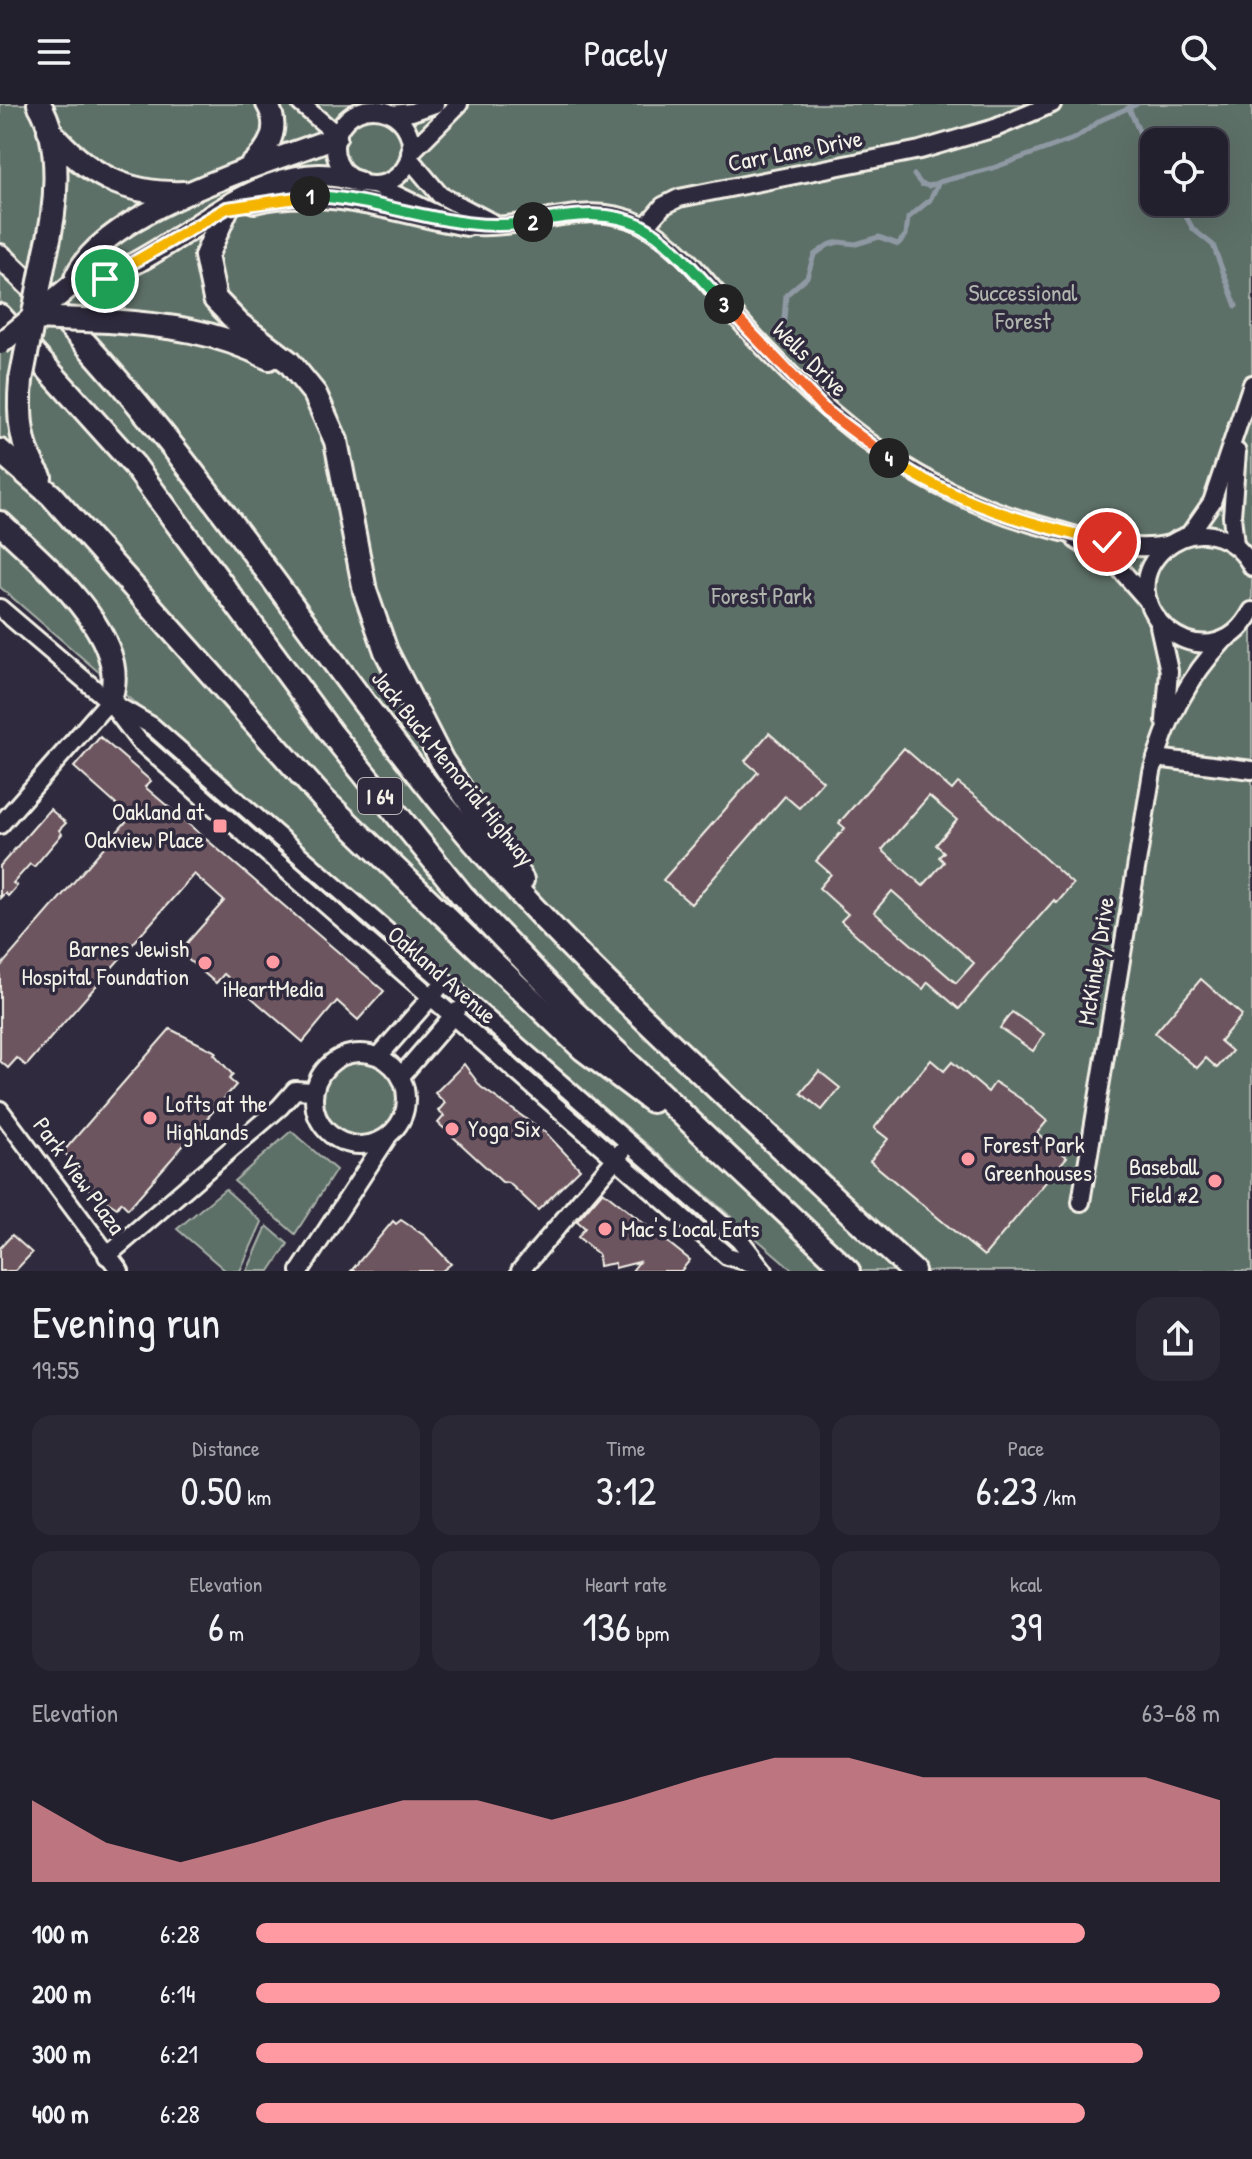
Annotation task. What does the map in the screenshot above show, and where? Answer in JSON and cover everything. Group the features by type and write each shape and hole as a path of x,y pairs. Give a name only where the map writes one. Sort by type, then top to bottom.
{"highway":[{"path":"39,104 49,130 54,190 45,256 21,380 20,411 25,447 32,466 51,495"},
{"path":"49,130 80,162 109,182 133,190 184,193"},
{"path":"227,208 206,256 215,299 239,324 289,362 315,394 336,441 365,591 386,651 422,726 460,788 513,864 539,913"},
{"name":"Jack Buck Memorial Highway","path":"0,256 71,327 177,448 416,770 539,913 658,1032 913,1271"},
{"path":"0,316 160,324 216,335 257,352 304,380"},
{"name":"I 64","path":"0,316 134,465 339,744 462,895 574,1012 848,1271"},
{"path":"0,451 51,495 324,800 583,1049 630,1086 709,1140"},
{"path":"0,523 61,582 99,633 115,674 109,701"}],"main road":[{"path":"239,174 265,151 273,135 274,119 267,104"},
{"path":"0,344 73,284 84,260 94,250 184,193 336,136"},
{"path":"73,284 116,275 189,227 282,182 313,174 335,175 366,184"},
{"path":"227,208 286,197 329,196 467,225"}],"street":[{"path":"301,104 336,136"},
{"path":"344,104 392,114 412,112 435,104"},
{"path":"364,110 349,117 336,136 334,149 340,167 366,184 395,178 410,156 459,104"},
{"name":"Carr Lane Drive","path":"646,226 663,206 679,198 920,150 995,128 1052,104"},
{"path":"392,114 407,131 410,156 440,195 496,224"},
{"name":"Wells Drive","path":"366,184 467,225 527,223 587,213 621,216 646,226 680,255 795,381 865,441 964,501 1060,531 1129,548 1170,544"},
{"path":"1189,535 1212,502 1252,384"},
{"path":"1238,431 1232,516 1246,557"},
{"name":"Wells Drive","path":"1060,531 1110,561 1148,601 1157,621"},
{"path":"1148,601 1150,570 1170,544 1189,535 1213,536 1246,557"},
{"path":"1232,635 1252,611"},
{"name":"Oakland Avenue","path":"3,616 109,701 152,726 740,1240 759,1269"},
{"path":"1157,621 1170,634 1203,644 1232,635 1252,620"},
{"name":"McKinley Drive","path":"1157,621 1168,656 1165,728"},
{"name":"McKinley Drive","path":"1081,1202 1141,827 1156,758 1165,728 1192,679 1232,635"},
{"path":"0,825 109,701"},
{"name":"Oakland Avenue","path":"109,701 139,741 727,1256 759,1269"},
{"path":"1156,758 1252,770"},
{"path":"379,1056 444,982"},
{"path":"401,1076 466,1001"},
{"path":"300,1271 387,1138 398,1127 405,1111 407,1092 401,1076 379,1056 349,1053 333,1061 321,1073 313,1091 314,1111 323,1128 337,1139 354,1145 369,1145 387,1138"},
{"path":"107,1256 280,1107 295,1090 313,1091"},
{"name":"Park View Plaza","path":"0,1110 120,1271"},
{"path":"520,1271 629,1143"}],"green space":[{"name":"Forest Park","path":"0,104 1252,104 1252,1271 794,1271 0,587"},
{"path":"474,1016 602,1128 600,1132 470,1021"},
{"path":"353,1062 367,1062 381,1068 391,1078 397,1099 391,1120 381,1130 367,1136 353,1136 339,1130 329,1120 323,1106 323,1092 329,1078 339,1068"},
{"path":"291,1131 336,1170 295,1234 234,1181"},
{"path":"225,1189 262,1222 240,1271 226,1271 177,1229"},
{"path":"267,1226 288,1244 270,1271 247,1271"}],"building":[{"path":"769,733 823,781 799,808 785,796 691,904 663,880 758,772 745,761"},
{"path":"100,737 151,781 145,787 384,991 358,1020 337,1001 303,1042 224,974 216,983 179,952 224,901 194,874 26,1066 17,1058 8,1068 0,1061 0,967 130,817 74,767"},
{"path":"904,748 952,790 958,783 985,804 1073,884 1057,903 1054,900 959,1009 928,982 923,989 872,949 841,921 848,914 819,888 831,874 816,861 845,828 839,823","holes":["929,796 957,820 936,845 944,852 939,857 944,862 923,886 882,850","892,891 974,963 956,983 874,912"]},
{"path":"50,809 66,823 59,830 62,834 34,867 30,864 13,883 17,886 8,896 5,893 0,898 0,866"},
{"path":"1201,979 1242,1015 1220,1041 1232,1051 1217,1068 1206,1058 1197,1068 1155,1033"},
{"path":"1012,1012 1044,1034 1033,1051 1000,1028"},
{"name":"Lofts at the Highlands","path":"170,1029 216,1052 214,1054 233,1075 229,1079 236,1085 128,1209 121,1202 117,1208 90,1191 71,1169 67,1162 70,1158 63,1152"},
{"name":"Forest Park Greenhouses","path":"931,1060 944,1071 952,1062 988,1092 995,1082 1021,1099 1047,1121 1037,1133 1067,1157 984,1256 870,1161 888,1139 874,1128"},
{"path":"464,1064 481,1087 546,1133 580,1169 538,1210 509,1183 502,1182 438,1123 444,1116 438,1111 445,1103 435,1093"},
{"path":"819,1071 840,1088 822,1110 801,1093"},
{"path":"603,1191 690,1260 681,1271 632,1271 639,1262 615,1268 615,1263 599,1266 598,1254 578,1237 585,1228 577,1221"},
{"path":"401,1220 425,1236 451,1264 442,1271 351,1271 393,1221 396,1224"},
{"path":"12,1235 32,1253 15,1271 0,1271 0,1248"}],"waterway":[{"path":"775,333 784,319 786,295 807,277 814,255 828,245 839,242 856,244 879,237 898,244 906,235 908,218 930,200 939,182 993,168 1076,138 1101,120 1137,104"},
{"path":"1129,108 1140,134"},
{"path":"914,175 921,184 929,186 939,182"},
{"path":"1186,216 1193,229 1213,245 1236,306"}],"place":[{"name":"Oakland at Oakview Place","path":"220,826"},
{"name":"iHeartMedia","path":"273,962"},
{"name":"Barnes Jewish Hospital Foundation","path":"205,963"},
{"name":"Lofts at the Highlands","path":"150,1118"},
{"name":"Yoga Six","path":"452,1129"},
{"name":"Forest Park Greenhouses","path":"968,1159"},
{"name":"Baseball Field #2","path":"1215,1181"},
{"name":"Mac's Local Eats","path":"605,1229"}],"route":[{"path":"105,279 211,215 261,200 307,195 355,199 478,226 512,225 587,213 621,216 646,226 666,241 826,411 901,466 964,501 996,513 1107,542"}],"park label":[{"name":"Successional Forest","path":"1023,307"}]}
